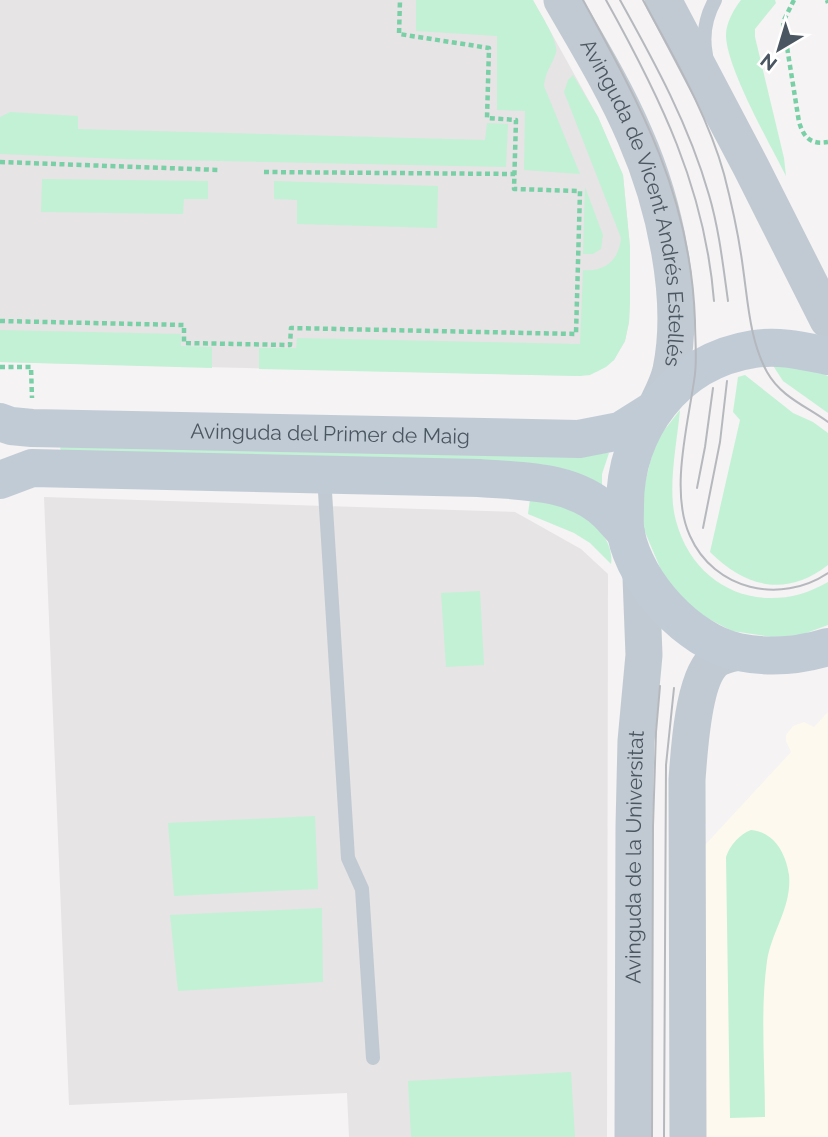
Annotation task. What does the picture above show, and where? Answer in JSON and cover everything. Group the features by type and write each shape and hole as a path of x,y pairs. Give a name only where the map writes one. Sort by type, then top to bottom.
{"main road":[{"path":"828,356 794,348 757,349 725,356 696,371 673,388 654,409 634,446 625,486 626,533 641,577 665,605 693,629 715,644 738,652 792,655 828,647"},
{"name":"Avinguda del Primer de Maig","path":"0,422 32,428 579,439 620,431 654,409"},
{"path":"0,431 6,452 0,473"},
{"name":"Avinguda del Primer de Maig","path":"0,480 32,468 479,478 542,482 590,500 607,512 626,533"}],"street":[{"name":"Avinguda de Vicent Andrés Estellés","path":"562,0 619,100 659,203 668,247 676,317 671,372 654,409"},
{"path":"663,0 828,320"},
{"name":"Avinguda de la Universitat","path":"633,1137 634,802 636,741 644,655 641,577"},
{"path":"688,1137 687,780 690,733 701,687 710,665 715,659 738,652"}],"lane":[{"path":"715,0 706,20 704,45 708,64 751,167"},
{"path":"324,475 348,858 362,889 373,1058"}],"path":[{"path":"0,321 184,325 184,343 290,345 291,328 576,334 580,191 514,189 516,120 487,118 489,48 399,34 400,0"},
{"path":"794,0 783,22 799,122 803,134 810,141 818,144 828,142"},
{"path":"0,162 220,170"},
{"path":"264,172 515,174"}],"shaded area":[{"path":"0,0 533,0 598,117 623,175 630,247 629,322 625,341 614,360 598,371 580,376 0,362"},
{"path":"44,497 515,512 581,549 608,574 607,1137 349,1137 347,1093 69,1105"},
{"path":"828,712 828,1137 704,1137 705,845 791,752 786,735 793,726 804,722 814,727"}],"green space":[{"path":"416,0 533,0 552,34 556,48 544,86 580,174 524,170 525,111 497,110 497,36 416,31"},
{"path":"741,0 775,0 776,3 755,29 755,37 786,176 750,106 728,49 727,26"},
{"path":"573,75 598,117 623,175 630,247 630,302 625,341 614,360 590,375 580,376 259,369 259,348 296,348 297,338 580,344 583,270 598,269 610,263 617,253 621,238 564,92"},
{"path":"10,112 78,116 78,129 485,140 487,123 508,124 506,167 0,154 0,117"},
{"path":"42,179 208,181 208,199 184,199 183,214 41,212"},
{"path":"274,181 438,186 437,228 297,224 297,200 274,199"},
{"path":"585,187 603,235 601,249 593,254 583,254"},
{"path":"0,330 181,334 181,346 212,347 212,368 0,362"},
{"path":"772,364 828,376 828,413 783,381"},
{"path":"745,375 793,413 813,422 828,433 828,565 797,582 781,585 752,580 723,564 710,552 740,420 733,412 738,377"},
{"path":"680,410 673,508 685,545 699,566 716,581 736,592 758,597 781,598 805,593 828,582 828,625 801,635 772,637 732,631 680,599 667,584 642,525 640,504 655,442"},
{"path":"62,445 609,453 602,474 602,485 62,453"},
{"path":"530,499 559,504 584,515 605,537 611,564 590,543 574,533 528,514"},
{"path":"480,591 484,665 446,667 441,593"},
{"path":"315,816 318,889 174,896 168,823"},
{"path":"751,830 766,835 778,845 787,867 789,887 788,898 767,961 765,980 765,1117 730,1118 726,857 736,840"},
{"path":"322,908 323,982 178,991 170,915"},
{"path":"571,1072 575,1137 411,1137 408,1081"}],"tram line":[{"path":"583,0 643,115 673,193 684,233 691,276 696,348 681,477 684,518 690,536 701,554 715,569 750,587 770,590 790,588 809,583 828,573"},
{"path":"606,0 662,108 677,144 701,220 714,301"},
{"path":"620,0 670,95 701,169 715,221 728,301"},
{"path":"643,0 688,85 717,151 735,221 750,322 761,360 779,388 828,422"},
{"path":"703,528 720,442 727,381"},
{"path":"697,488 713,388"},
{"path":"652,1137 653,826 660,686"},
{"path":"664,1137 666,765 674,688"}]}
